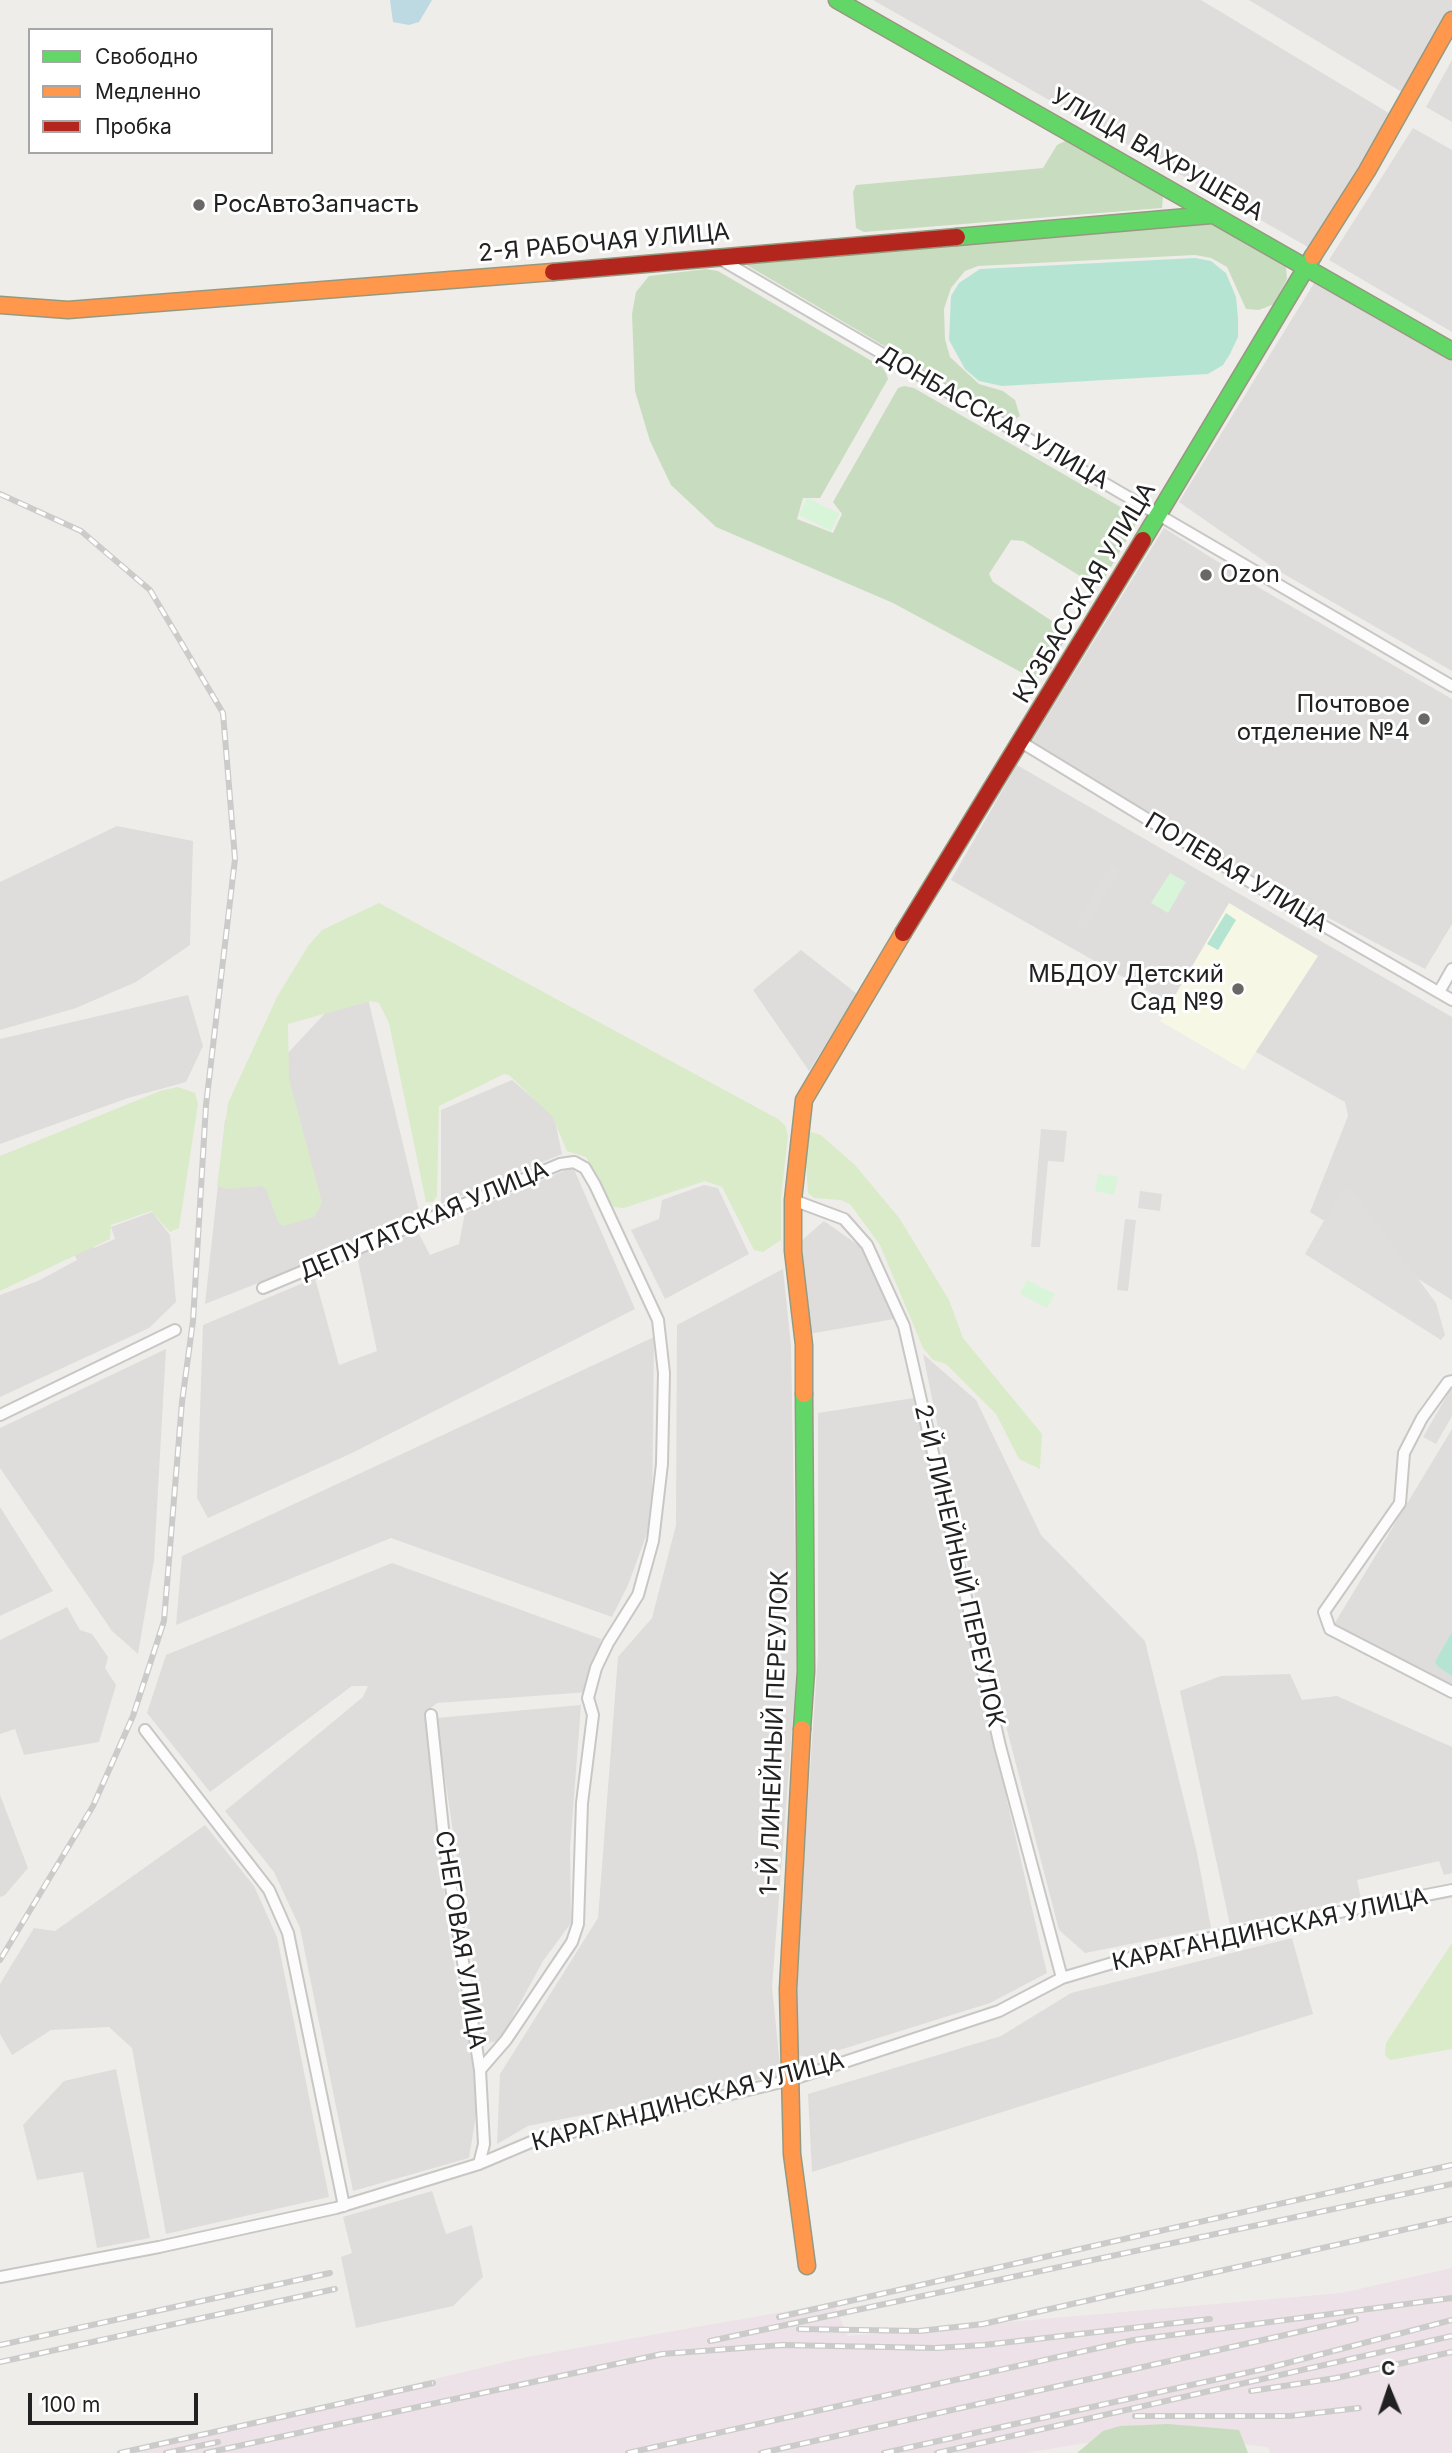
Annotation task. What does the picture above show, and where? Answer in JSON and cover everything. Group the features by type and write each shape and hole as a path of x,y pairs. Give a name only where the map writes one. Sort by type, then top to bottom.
{"street":[{"name":"УЛИЦА ВАХРУШЕВА","path":"837,0 1035,110 1211,215 1309,266 1452,351"},
{"name":"КУЗБАССКАЯ УЛИЦА","path":"793,1200 804,1100 817,1075 1367,171 1452,20"},
{"name":"2-Я РАБОЧАЯ УЛИЦА","path":"0,305 68,310 363,288 1211,215"},
{"name":"ДОНБАССКАЯ УЛИЦА","path":"715,256 1452,686"},
{"name":"ПОЛЕВАЯ УЛИЦА","path":"1021,743 1298,911 1452,1000"},
{"path":"1439,992 1452,969"},
{"name":"ДЕПУТАТСКАЯ УЛИЦА","path":"264,1288 560,1164 575,1162 585,1168 658,1321 664,1373 659,1489 653,1541 638,1595 608,1643 596,1668 588,1698 593,1715 582,1803 578,1924 572,1942 513,2029 480,2070"},
{"name":"2-Й ЛИНЕЙНЫЙ ПЕРЕУЛОК","path":"793,1200 844,1219 860,1236 867,1245 904,1326 1000,1746 1062,1978"},
{"name":"1-Й ЛИНЕЙНЫЙ ПЕРЕУЛОК","path":"793,1200 793,1251 804,1345 806,1671 791,1887 788,1989 794,2185 807,2266"},
{"path":"0,1415 174,1330"},
{"path":"1452,1381 1448,1382 1422,1418 1404,1452 1400,1503 1324,1612 1329,1629 1452,1692"},
{"name":"СНЕГОВАЯ УЛИЦА","path":"431,1715 445,1848 480,2070 484,2144 479,2164"},
{"path":"145,1730 269,1890 288,1933 344,2206"},
{"name":"КАРАГАНДИНСКАЯ УЛИЦА","path":"0,2277 159,2247 344,2206 479,2164 531,2142 790,2080 999,2011 1062,1978 1222,1935 1452,1890"}],"shaded area":[{"path":"873,0 1201,0 1392,115 1308,247"},
{"path":"1249,0 1452,0 1452,9 1405,94"},
{"path":"1452,60 1452,122 1426,107"},
{"path":"1413,128 1452,150 1452,332 1329,260"},
{"path":"1316,280 1452,360 1452,671 1277,570 1179,502"},
{"path":"1164,528 1263,590 1452,699 1452,924 1425,969 1306,906 1030,744"},
{"path":"1017,765 1452,1017 1452,1300 1310,1212 1348,1116 1345,1102 951,880"},
{"path":"117,826 193,841 190,945 136,982 76,1008 0,1030 0,882"},
{"path":"1111,863 1121,869 1084,930 1074,925"},
{"name":"МБДОУ Детский Сад №9","path":"1229,903 1318,956 1244,1070 1160,1021"},
{"path":"801,950 857,994 809,1071 753,990"},
{"path":"362,974 421,1219 205,1304 225,1120"},
{"path":"188,995 203,1046 186,1082 128,1098 0,1144 0,1039"},
{"path":"512,1080 554,1116 562,1154 441,1204 441,1110"},
{"path":"1041,1129 1067,1131 1064,1162 1048,1161 1040,1247 1031,1247"},
{"path":"573,1167 635,1309 352,1453 208,1518 197,1498 203,1325 315,1278 339,1365 377,1351 357,1256 418,1232 430,1255 459,1244 465,1213"},
{"path":"704,1185 718,1188 749,1254 665,1299 631,1230 659,1219 662,1200"},
{"path":"1343,1187 1353,1191 1436,1303 1445,1335 1441,1340 1305,1254"},
{"path":"1140,1191 1162,1194 1160,1211 1138,1208"},
{"path":"152,1212 170,1235 176,1302 149,1328 0,1397 0,1295 38,1281 77,1260 65,1236 84,1227 94,1248 115,1239 111,1227"},
{"path":"1125,1219 1136,1220 1128,1291 1117,1290"},
{"path":"824,1221 861,1247 894,1319 809,1334 801,1241"},
{"path":"783,1269 791,1346 797,1665 772,1987 781,2075 528,2126 497,2144 500,2074 598,1918 618,1657 652,1618 676,1525 677,1325"},
{"path":"654,1337 652,1520 628,1585 612,1617 391,1538 176,1625 182,1556"},
{"path":"166,1349 154,1560 138,1654 112,1631 0,1468 0,1428"},
{"path":"923,1354 976,1400 1041,1535 1145,1641 1197,1853 1211,1928 1085,1953 1059,1930 956,1517"},
{"path":"1452,1387 1452,1416 1436,1444 1423,1437"},
{"path":"914,1398 1047,1973 990,2003 814,2058 797,2055 795,1990 818,1653 818,1413"},
{"path":"1452,1429 1452,1686 1333,1626"},
{"path":"0,1507 53,1591 0,1616"},
{"path":"392,1563 601,1639 589,1692 437,1703 426,1712 449,1936 479,2097 469,2158 353,2191 300,1928 274,1872 225,1811 363,1697 368,1686 352,1686 210,1792 147,1713 166,1655"},
{"path":"67,1607 80,1630 92,1634 108,1657 105,1668 116,1685 99,1742 24,1755 15,1729 0,1734 0,1640"},
{"path":"1290,1674 1302,1700 1337,1696 1452,1747 1452,1873 1444,1875 1439,1861 1357,1880 1361,1898 1230,1925 1180,1691 1221,1676"},
{"path":"581,1705 570,1849 571,1923 543,1961 500,2040 485,2044 436,1718"},
{"path":"0,1795 28,1868 5,1895 0,1897"},
{"path":"205,1825 254,1886 277,1937 329,2197 166,2234 132,2048 109,2027 51,2030 12,2055 0,2034 0,1984 34,1928 55,1931"},
{"path":"1292,1938 1313,2014 812,2172 808,2094 1001,2036 1071,1993"},
{"path":"116,2069 150,2238 97,2248 83,2172 37,2180 23,2125 64,2081"},
{"path":"432,2191 446,2234 472,2225 483,2277 453,2306 356,2328 341,2257 352,2253 343,2217"},
{"path":"1452,2268 1452,2453 1270,2453 1268,2447 1144,2433 1026,2453 123,2453 527,2357 833,2303 848,2336 1342,2293"}],"green space":[{"path":"1065,141 1163,197 1162,208 864,232 856,228 853,192 856,185 1043,168 1057,145"},
{"path":"1204,223 1221,227 1247,240 1286,266 1287,279 1274,304 1259,310 1246,309 1227,267 1211,258 1195,255 978,266 965,271 951,288 944,309 945,339 950,357 979,384 1003,391 1015,400 1020,416 1012,421 745,264"},
{"path":"1195,258 1211,261 1226,273 1236,297 1238,337 1223,365 1208,374 1002,386 979,381 965,369 949,340 951,296 959,283 980,269"},
{"path":"706,269 718,271 882,367 886,373 888,379 820,498 803,498 797,519 833,533 842,514 833,502 898,388 904,386 914,388 1131,513 1136,524 1104,579 1085,579 1023,541 1011,540 989,574 993,582 1064,629 1065,639 1051,669 1042,678 1030,677 893,603 716,527 671,485 650,441 635,391 632,314 636,292 649,276"},
{"path":"807,498 839,513 831,531 799,515"},
{"path":"1170,873 1186,882 1168,913 1151,903"},
{"path":"379,903 778,1119 785,1125 788,1135 781,1198 781,1240 763,1252 754,1250 722,1187 705,1181 624,1208 613,1207 586,1157 567,1151 552,1116 509,1075 504,1074 439,1106 437,1196 433,1202 426,1202 389,1023 379,1003 371,1001 288,1024 289,1079 322,1203 314,1217 283,1226 278,1222 266,1189 261,1186 228,1189 217,1186 228,1103 277,997 308,946 322,930"},
{"path":"1226,913 1236,920 1218,950 1207,944"},
{"path":"178,1087 195,1093 198,1104 179,1228 170,1232 151,1211 111,1225 110,1239 0,1291 0,1156 160,1091"},
{"path":"811,1132 821,1135 855,1165 900,1219 949,1300 963,1338 1042,1434 1040,1469 1019,1459 996,1414 946,1364 933,1360 923,1348 880,1245 850,1204 841,1200 814,1198 808,1193 804,1136"},
{"path":"1098,1174 1118,1177 1114,1195 1095,1191"},
{"path":"1027,1280 1055,1294 1047,1308 1020,1294"},
{"path":"1452,1632 1452,1676 1435,1662"},
{"path":"1452,1943 1452,2049 1390,2060 1385,2055 1386,2043"},
{"path":"1168,2424 1239,2430 1248,2453 1077,2453 1103,2431 1120,2426"}],"water":[{"path":"390,0 432,0 419,22 409,25 393,22"}],"railway":[{"path":"0,494 81,531 150,590 223,713 235,859 206,1105 193,1321 182,1402 164,1621 133,1716 93,1806 0,1960"},
{"path":"779,2317 1452,2165"},
{"path":"710,2341 1452,2184"},
{"path":"799,2329 919,2331 983,2324 1452,2219"},
{"path":"0,2345 330,2273"},
{"path":"0,2362 335,2289"},
{"path":"628,2453 1134,2340 1452,2298"},
{"path":"206,2453 662,2354 783,2345 935,2348 984,2345 1210,2319"},
{"path":"761,2453 1356,2319"},
{"path":"884,2453 1268,2368 1452,2320"},
{"path":"937,2453 1452,2336"},
{"path":"1251,2391 1336,2378 1452,2352"},
{"path":"120,2453 433,2383"},
{"path":"1135,2416 1290,2416 1359,2408"},
{"path":"166,2453 218,2442"}],"traffic: fast":[{"path":"837,0 1452,351"},
{"path":"957,237 1211,215"},
{"path":"1143,540 1313,256"},
{"path":"802,1729 806,1671 804,1394"}],"traffic: slow":[{"path":"1313,256 1367,171 1452,20"},
{"path":"0,305 68,310 553,272"},
{"path":"804,1394 804,1345 793,1251 793,1200 804,1100 903,933"},
{"path":"802,1729 788,1989 792,2154 807,2266"}],"traffic: jam":[{"path":"553,272 957,237"},
{"path":"903,933 1143,540"}],"place":[{"name":"РосАвтоЗапчасть","path":"199,205"},
{"name":"Ozon","path":"1206,575"},
{"name":"Почтовое отделение №4","path":"1424,719"},
{"name":"МБДОУ Детский Сад №9","path":"1238,989"}]}
